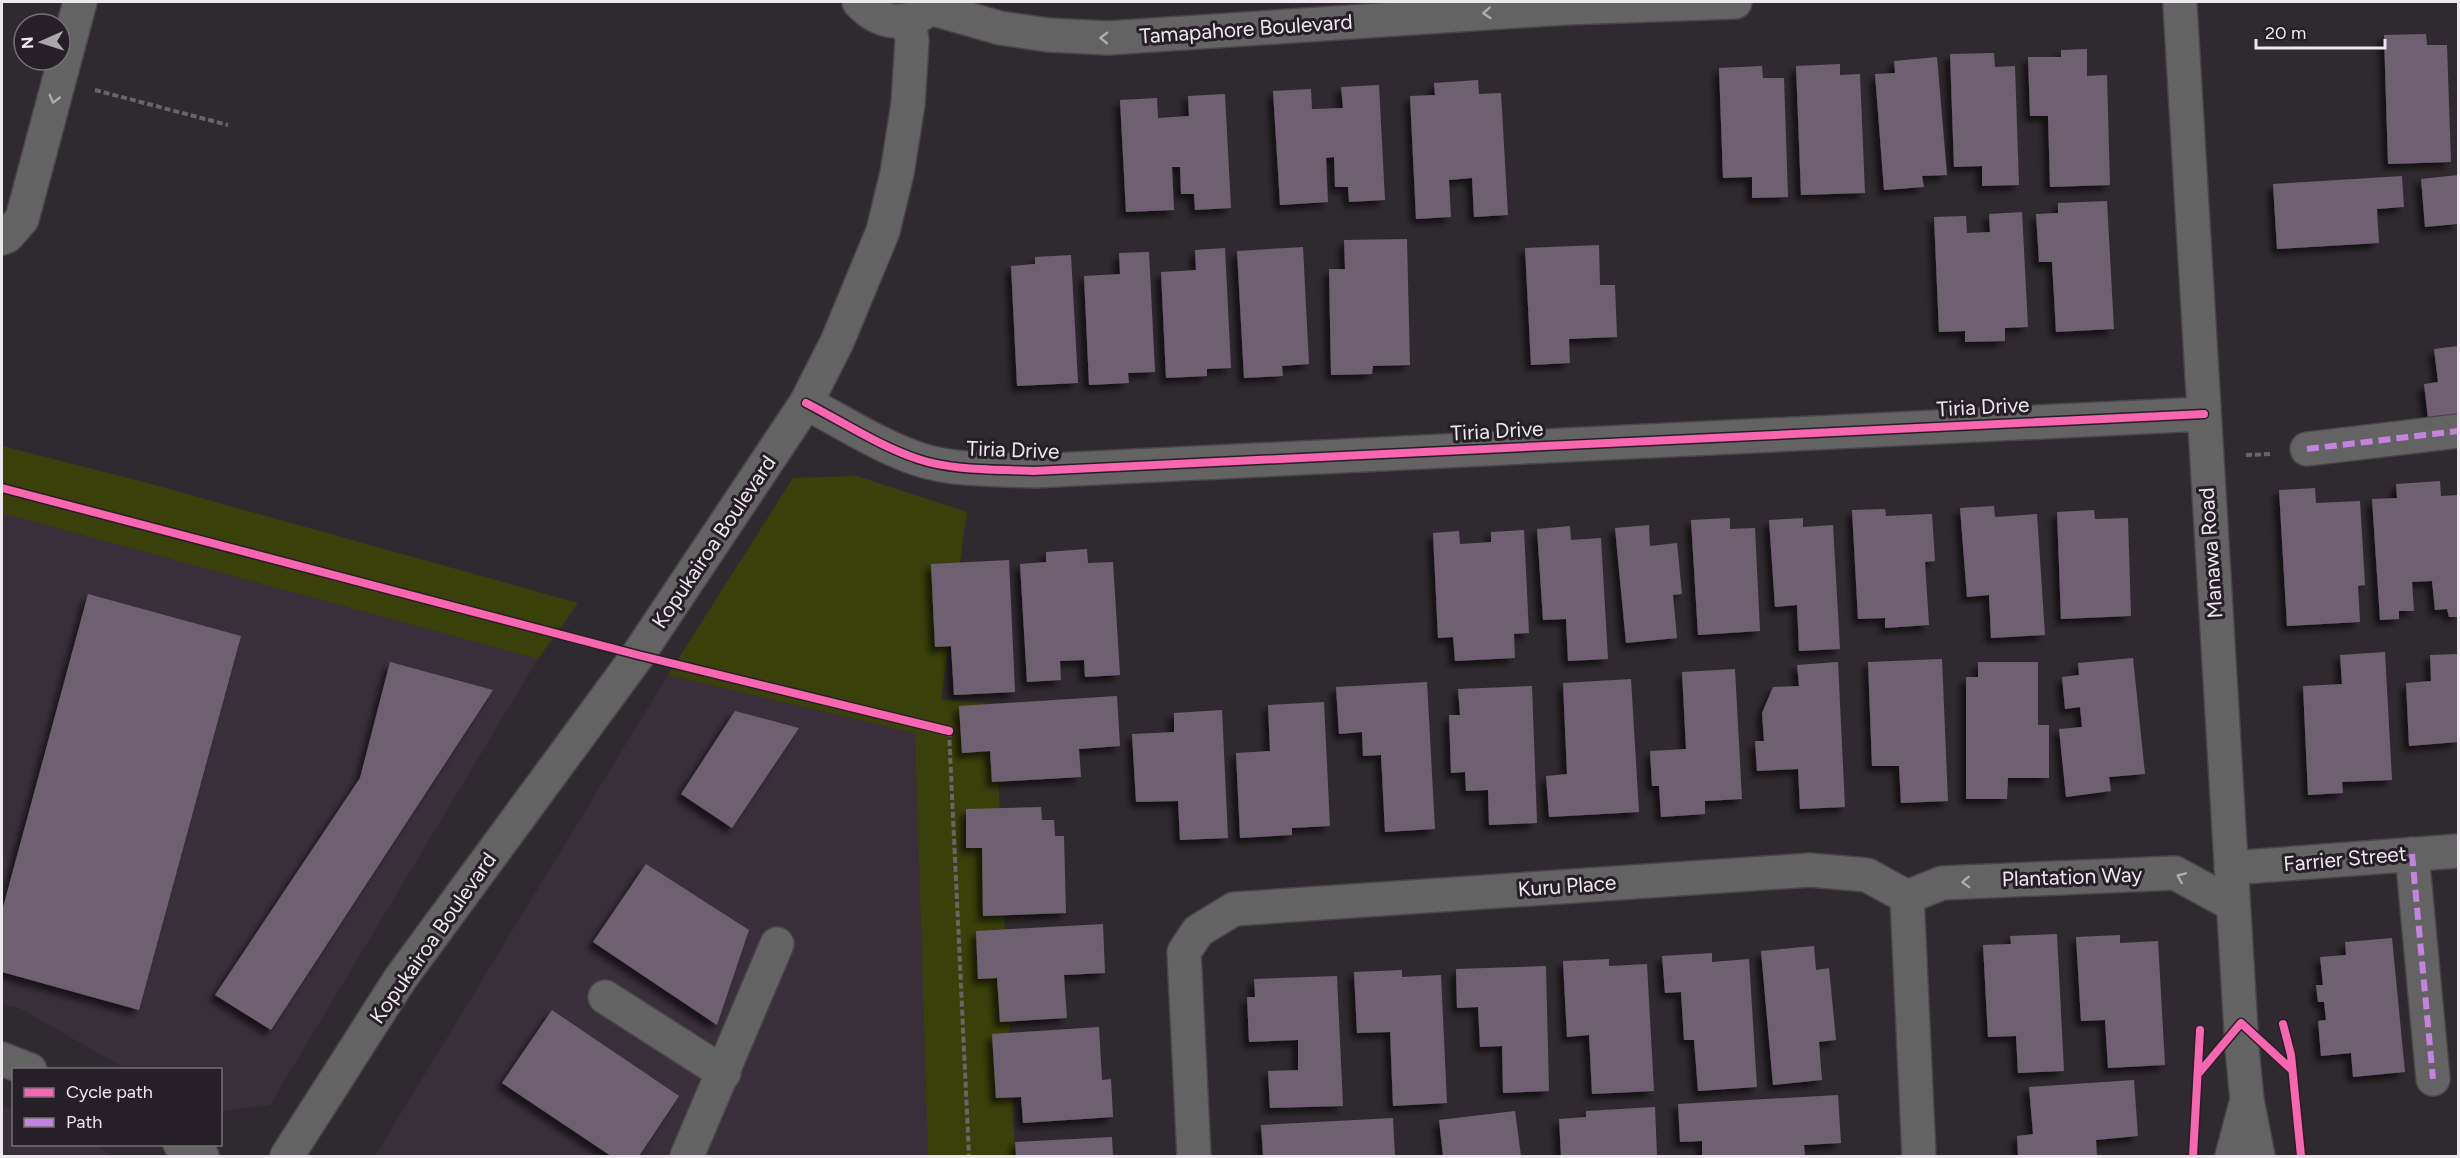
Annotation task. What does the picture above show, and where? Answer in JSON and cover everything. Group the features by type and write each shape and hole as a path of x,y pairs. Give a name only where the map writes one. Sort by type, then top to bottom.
{"street":[{"path":"2,238 7,236 22,219 80,2"},
{"name":"Tamapahore Boulevard","path":"859,2 869,13 894,23 925,10 1000,28 1048,35 1108,38 1565,5 1735,2"},
{"name":"Manawa Road","path":"2178,3 2232,904 2247,1100 2258,1156"},
{"name":"Kopukairoa Boulevard","path":"295,1154 400,980 638,655 806,403 846,323 883,231 897,173 908,105 912,41 925,10"},
{"name":"Tiria Drive","path":"806,403 881,444 919,460 960,466 1033,471 2204,414"},
{"path":"2307,449 2458,430"},
{"name":"Farrier Street","path":"2231,868 2458,850"},
{"path":"2412,854 2433,1079"},
{"name":"Kuru Place","path":"1194,1156 1184,952 1198,931 1234,909 1810,870 1867,875 1907,897"},
{"name":"Plantation Way","path":"1907,897 1942,883 2175,873 2232,904"},
{"path":"1907,897 1919,1156"},
{"path":"687,1156 777,944"},
{"path":"605,997 724,1073"},
{"path":"2,1059 25,1068"},
{"name":"Manawa Road","path":"2232,1156 2247,1100"},
{"path":"184,1146 202,1156"}],"path":[{"path":"59,80 228,125"},
{"path":"2205,457 2295,453 2307,449"},
{"path":"937,728 949,731 969,1156"}],"shaded area":[{"path":"2,513 538,659 270,1105 222,1111 222,1068 124,1068 19,1008 2,1004"},
{"path":"668,675 915,733 928,1156 375,1156"},
{"path":"2,1106 12,1109 12,1146 96,1146 114,1156 2,1156"}],"green space":[{"path":"2,446 144,482 578,603 538,659 2,513"},
{"path":"857,476 967,512 941,699 995,704 1015,1156 928,1156 915,733 668,675 793,478"}],"building":[{"path":"2426,34 2427,45 2447,45 2451,162 2388,164 2384,35"},
{"path":"2087,49 2087,76 2107,75 2110,185 2050,187 2048,116 2030,116 2028,57 2061,57 2061,50"},
{"path":"1994,53 1995,67 2015,66 2019,185 1982,186 1982,166 1954,167 1950,54"},
{"path":"1937,57 1947,175 1922,176 1924,187 1884,190 1875,74 1895,73 1894,61"},
{"path":"1840,64 1840,75 1860,74 1865,193 1801,195 1796,66"},
{"path":"1762,66 1763,78 1784,78 1788,197 1752,198 1752,177 1723,178 1719,68"},
{"path":"1478,80 1479,94 1501,93 1508,215 1474,217 1472,178 1449,180 1451,217 1416,219 1410,96 1435,95 1434,83"},
{"path":"1379,85 1385,200 1349,202 1348,187 1335,187 1334,157 1326,158 1328,202 1280,205 1273,91 1311,89 1312,109 1343,108 1341,87"},
{"path":"1225,94 1231,208 1195,210 1194,194 1181,194 1180,167 1172,167 1174,210 1126,212 1120,100 1157,98 1158,118 1189,116 1188,96"},
{"path":"2458,175 2457,224 2425,227 2421,179"},
{"path":"2402,176 2404,207 2377,209 2379,243 2277,249 2273,184"},
{"path":"2107,201 2114,329 2056,332 2052,262 2039,262 2036,214 2058,213 2058,203"},
{"path":"2022,212 2028,327 2005,328 2005,341 1965,342 1965,331 1939,332 1934,217 1966,216 1967,233 1990,232 1989,214"},
{"path":"1407,239 1410,365 1373,366 1372,374 1331,375 1329,269 1345,269 1344,240"},
{"path":"1599,245 1600,285 1615,285 1617,337 1569,339 1570,363 1531,365 1525,248"},
{"path":"1303,247 1309,364 1282,366 1283,376 1244,378 1237,251"},
{"path":"1225,248 1231,368 1207,369 1207,376 1166,378 1161,272 1196,270 1195,250"},
{"path":"1149,252 1155,372 1128,373 1129,383 1089,385 1084,276 1120,274 1119,253"},
{"path":"1071,255 1078,383 1017,386 1011,266 1035,264 1035,257"},
{"path":"2458,346 2458,423 2429,427 2424,384 2438,382 2434,349"},
{"path":"2440,481 2441,496 2458,495 2458,617 2449,617 2447,609 2435,610 2432,581 2412,582 2414,611 2399,611 2399,619 2380,620 2372,499 2397,498 2396,484"},
{"path":"2315,488 2316,503 2360,501 2365,585 2358,586 2360,622 2287,626 2279,490"},
{"path":"1994,506 1995,517 2037,514 2045,635 1991,638 1989,595 1967,597 1960,508"},
{"path":"1885,509 1886,516 1932,514 1935,561 1925,562 1929,625 1885,628 1885,618 1858,619 1852,510"},
{"path":"2094,510 2095,519 2128,518 2131,616 2061,619 2057,512"},
{"path":"1730,518 1730,529 1755,528 1760,631 1698,635 1691,520"},
{"path":"1803,518 1803,527 1833,525 1840,649 1799,651 1797,605 1775,607 1769,520"},
{"path":"1649,525 1650,546 1677,543 1682,594 1673,595 1677,638 1626,643 1615,528"},
{"path":"1570,526 1571,540 1601,538 1608,659 1568,661 1566,619 1543,620 1537,529"},
{"path":"1524,530 1529,633 1514,634 1515,658 1455,661 1453,637 1438,638 1433,533 1459,531 1460,544 1491,542 1491,532"},
{"path":"1087,549 1088,563 1113,562 1120,675 1085,677 1084,660 1060,661 1061,680 1027,682 1020,564 1046,562 1046,552"},
{"path":"1009,560 1015,692 954,695 951,646 935,647 931,564"},
{"path":"88,594 241,636 139,1010 2,972 2,911"},
{"path":"2385,652 2392,780 2342,782 2343,793 2308,795 2303,686 2342,684 2340,655"},
{"path":"2458,654 2458,742 2409,746 2406,683 2431,681 2430,655"},
{"path":"2133,658 2145,774 2109,777 2111,791 2066,797 2059,729 2082,727 2080,707 2065,709 2062,677 2079,675 2078,663"},
{"path":"1942,659 1948,801 1901,803 1899,766 1872,766 1868,662"},
{"path":"390,662 493,690 271,1030 215,995 360,778"},
{"path":"1838,662 1845,807 1800,809 1798,769 1757,771 1755,741 1764,741 1762,713 1773,687 1799,686 1797,665"},
{"path":"1978,662 2038,662 2038,725 2049,725 2049,778 2008,778 2007,799 1966,799 1966,677 1978,677"},
{"path":"1735,669 1742,799 1705,801 1705,814 1661,817 1659,786 1652,786 1650,751 1686,749 1682,672"},
{"path":"1631,679 1639,812 1549,817 1546,776 1567,774 1563,683"},
{"path":"1427,682 1435,829 1385,832 1381,755 1363,756 1362,732 1339,734 1336,687"},
{"path":"1532,686 1537,823 1489,825 1488,790 1466,791 1465,772 1451,773 1449,715 1460,715 1458,689"},
{"path":"1117,696 1120,746 1079,749 1081,777 992,782 990,751 962,753 959,706"},
{"path":"1324,702 1330,826 1292,828 1292,835 1240,838 1236,753 1270,751 1268,705"},
{"path":"1222,710 1228,838 1180,840 1178,801 1136,802 1132,734 1174,732 1174,713"},
{"path":"735,711 799,728 732,828 681,794"},
{"path":"1041,807 1042,820 1054,820 1055,836 1064,836 1066,913 983,916 982,848 966,848 966,809"},
{"path":"646,864 749,930 717,1025 593,942"},
{"path":"1103,924 1105,973 1064,975 1067,1018 1000,1022 997,978 978,979 976,931"},
{"path":"2057,934 2064,1071 2018,1073 2016,1036 1988,1037 1983,945 2011,944 2010,936"},
{"path":"2120,935 2120,943 2158,941 2165,1065 2108,1068 2105,1020 2081,1021 2076,937"},
{"path":"2392,938 2405,1072 2353,1077 2351,1053 2321,1056 2318,1021 2326,1020 2324,1002 2318,1002 2316,985 2323,985 2320,957 2346,955 2345,942"},
{"path":"1814,946 1816,970 1829,968 1836,1040 1819,1042 1822,1080 1773,1085 1761,951"},
{"path":"1712,953 1712,962 1749,959 1757,1087 1698,1091 1694,1040 1684,1040 1681,992 1665,993 1662,956"},
{"path":"1609,959 1609,966 1647,964 1654,1091 1592,1094 1589,1035 1567,1037 1563,961"},
{"path":"1546,966 1549,1091 1503,1093 1502,1046 1480,1047 1478,1007 1457,1008 1456,969"},
{"path":"1402,970 1402,977 1441,975 1447,1103 1393,1106 1390,1032 1357,1033 1354,972"},
{"path":"1337,976 1343,1106 1270,1108 1268,1071 1298,1070 1298,1040 1249,1042 1247,997 1255,997 1254,979"},
{"path":"552,1010 679,1096 639,1156 611,1156 502,1083"},
{"path":"1099,1027 1102,1080 1111,1079 1113,1117 1023,1123 1021,1097 996,1098 992,1034"},
{"path":"2134,1080 2138,1136 2096,1140 2097,1156 2018,1156 2017,1136 2033,1134 2029,1087"},
{"path":"1838,1095 1841,1143 1804,1145 1805,1156 1702,1156 1702,1141 1680,1142 1678,1104"},
{"path":"1655,1107 1657,1156 1561,1156 1559,1119 1586,1117 1586,1111"},
{"path":"1515,1111 1521,1156 1443,1156 1439,1120"},
{"path":"1393,1118 1395,1156 1263,1156 1261,1125"},
{"path":"1112,1137 1113,1156 1016,1156 1015,1142"}],"marked path":[{"path":"2307,449 2458,431"},
{"path":"2412,854 2433,1079"}],"cycle path":[{"path":"806,403 875,441 931,463 960,468 1033,471 2204,414"},
{"path":"2,488 638,655 949,731"},
{"path":"2198,1074 2241,1023 2292,1070"},
{"path":"2283,1024 2291,1055 2301,1156"},
{"path":"2193,1156 2200,1030"}]}
